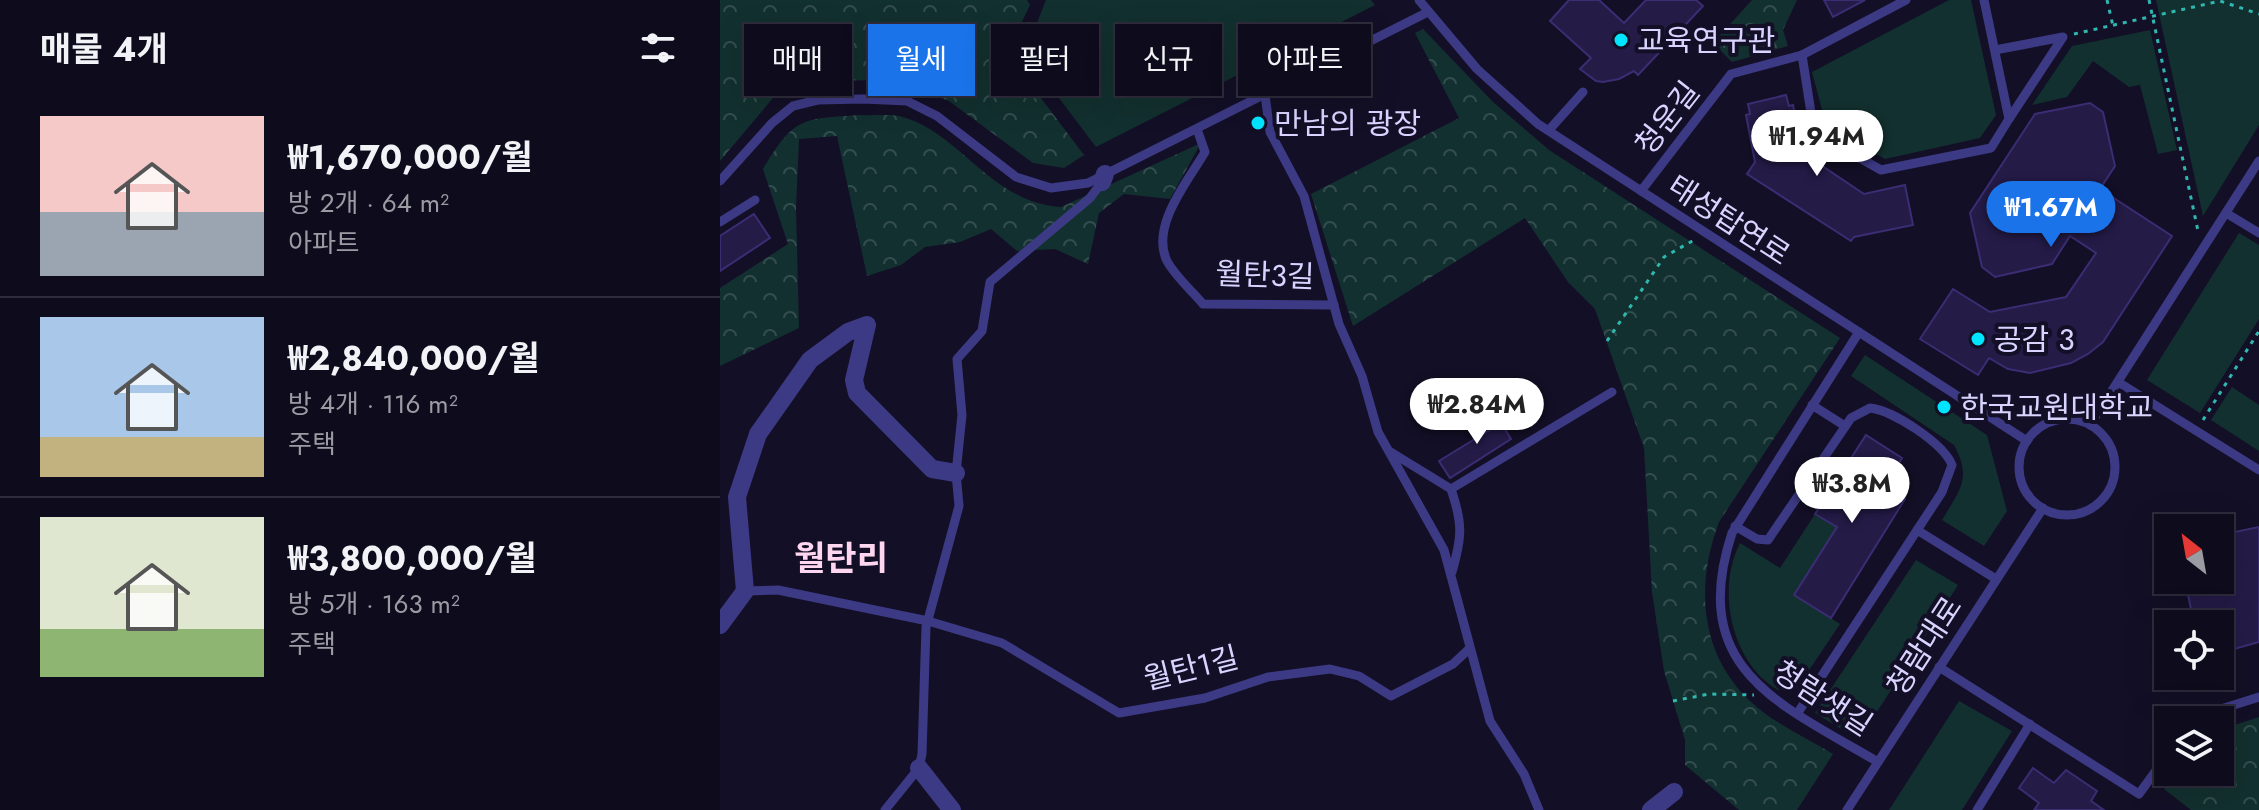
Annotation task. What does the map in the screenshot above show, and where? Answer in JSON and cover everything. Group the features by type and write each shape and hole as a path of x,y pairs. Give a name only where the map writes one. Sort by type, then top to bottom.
{"street":[{"path":"720,625 745,591 737,497 744,466 758,434 810,360 848,332 867,325 854,380 857,393 932,469 956,473"},
{"path":"919,768 952,810"},
{"path":"1651,810 1674,792"}],"lane":[{"name":"태성탑연로","path":"1419,0 1477,69 1549,130 2027,441"},
{"name":"청운길","path":"1641,191 1731,74 1802,55 1906,0"},
{"path":"1984,0 2009,119"},
{"path":"1371,41 1428,12"},
{"path":"1802,55 1814,132 1881,170 1991,148 2063,37"},
{"path":"1995,50 2063,37"},
{"path":"1549,130 1583,92"},
{"path":"720,181 772,123 793,106 818,100 907,101 937,116 1016,177 1051,188 1103,178 1263,96"},
{"name":"월탄3길","path":"1265,96 1270,132 1277,152 1304,196 1334,305 1362,376 1378,432 1444,550 1490,721 1524,774 1539,810"},
{"name":"월탄3길","path":"1197,129 1205,152 1170,212 1162,248 1168,263 1203,304 1334,305"},
{"path":"2090,425 2259,161"},
{"path":"885,810 919,768 928,621 959,506 956,473 962,415 957,359 982,331 990,282 1090,198 1103,178"},
{"path":"720,222 755,200"},
{"path":"2226,213 2259,233"},
{"name":"청람샛길","path":"1859,332 1735,526 1724,557 1721,603 1736,659 1770,697 1878,762"},
{"path":"2118,382 2259,470"},
{"path":"1388,451 1451,489 1612,392"},
{"path":"1812,405 1845,426"},
{"path":"1735,526 1757,539 1768,540 1856,413 1878,409 1942,447 1952,465 1948,482 1797,714"},
{"path":"2067,419 2090,425 2101,433 2111,448 2115,467 2111,485 2101,501 2085,511 2066,515 2032,501 2022,485 2018,467 2027,441 2048,422 2067,419"},
{"name":"월탄3길","path":"1451,489 1462,521 1452,572"},
{"name":"청람대로","path":"1847,810 2043,508"},
{"path":"1917,530 1996,579"},
{"name":"월탄1길","path":"745,591 778,590 928,621 1002,643 1119,713 1205,698 1268,677 1330,669 1359,676 1391,696 1453,664 1469,649"},
{"path":"1939,667 2139,794 2154,773"},
{"path":"2230,706 2259,697"},
{"path":"1977,810 2030,724"}],"path":[{"path":"2107,0 2113,26"},
{"path":"2149,0 2202,250"},
{"path":"2063,37 2220,1 2259,14"},
{"path":"1607,341 1664,257 1693,242 1701,230"},
{"path":"2197,430 2259,331"},
{"path":"1673,701 1728,693 1770,697"}],"green space":[{"path":"720,0 1027,0 1030,5 1021,24 991,24 991,96 1039,96 1084,155 1064,168 1033,163 949,101 936,96 975,96 975,24 868,24 868,80 852,80 852,24 744,24 744,96 775,96 720,161"},
{"path":"1046,0 1371,0 1375,5 1338,24 1238,24 1238,75 1222,83 1222,24 1115,24 1115,96 1196,96 1096,147 1057,96 1099,96 1099,24 1036,24"},
{"path":"1752,0 1797,0 1783,30 1788,46 1732,62 1713,43"},
{"path":"1949,0 1971,0 1996,115 1980,138 1885,159 1826,125 1812,72"},
{"path":"2156,0 2259,0 2259,125 2203,216"},
{"path":"1423,29 1493,102 1549,150 1840,338 1719,522 1706,574 1708,625 1726,672 1742,693 1763,712 1833,754 1797,810 1739,810 1685,765 1685,740 1664,671 1652,592 1644,448 1595,309 1568,282 1525,218 1353,326 1311,194 1459,118 1415,33"},
{"path":"2150,30 2177,150 2158,154 2140,85 2129,87 2093,61 2067,97 2032,105 2072,46"},
{"path":"899,116 920,124 1014,193 1036,203 1061,207 1201,143 1170,199 1124,194 1099,213 1088,264 1055,249 1017,251 991,229 960,242 925,247 901,265 867,276 837,136 799,139 796,208 799,328 720,366 720,288 788,244 763,169 784,139 802,124 825,118"},
{"path":"2239,233 2259,245 2259,319 2200,413 2147,380"},
{"path":"1865,355 1987,435 2007,511 1984,546 1942,520 1962,484 1962,466 1954,445 1851,376"},
{"path":"2232,387 2259,405 2259,451 2211,420"},
{"path":"1815,514 1837,527 1794,595 1840,624 1797,688 1778,690 1762,678 1749,662 1732,624 1729,582 1733,561 1740,543 1780,568"},
{"path":"1916,560 1958,585 1859,740 1815,713"},
{"path":"1959,701 2012,731 1962,810 1889,810"},
{"path":"2259,717 2259,810 2191,810 2164,789 2166,786 2234,786 2234,725"}],"building":[{"name":"교육연구관","path":"1569,0 1599,0 1624,23 1646,0 1696,0 1703,6 1638,75 1634,71 1619,79 1603,82 1596,81 1580,69 1591,58 1550,21"},
{"path":"1824,0 1865,0 1833,17"},
{"path":"1786,95 1789,106 1793,105 1800,139 1794,147 1864,194 1905,185 1913,225 1854,237 1851,241 1747,174 1755,162 1746,115 1750,114 1748,104"},
{"path":"2090,103 2103,112 2115,166 2100,189 2172,236 2103,342 2088,354 2071,363 2030,373 2008,369 1989,358 1978,375 1920,339 1953,289 1990,312 2066,297 2096,253 2070,236 2052,264 1995,277 1982,267 1970,213 2035,114"},
{"path":"754,214 770,238 720,271 720,236"},
{"path":"1490,405 1511,439 1450,478 1439,461 1491,429 1481,412"},
{"path":"1866,435 1902,458 1884,487 1905,499 1831,618 1794,595 1837,527 1815,514"},
{"path":"2259,527 2259,642 2234,649 2234,610 2191,610 2188,594 2234,594 2234,532"},
{"path":"2033,768 2054,783 2066,770 2097,791 2091,801 2104,810 2034,810 2039,803 2019,788"}],"place":[{"name":"교육연구관","path":"1621,40"},
{"name":"만남의 광장","path":"1258,123"},
{"name":"공감 3","path":"1978,339"},
{"name":"한국교원대학교","path":"1944,407"}],"district":[{"name":"월탄리","path":"841,558"}]}
